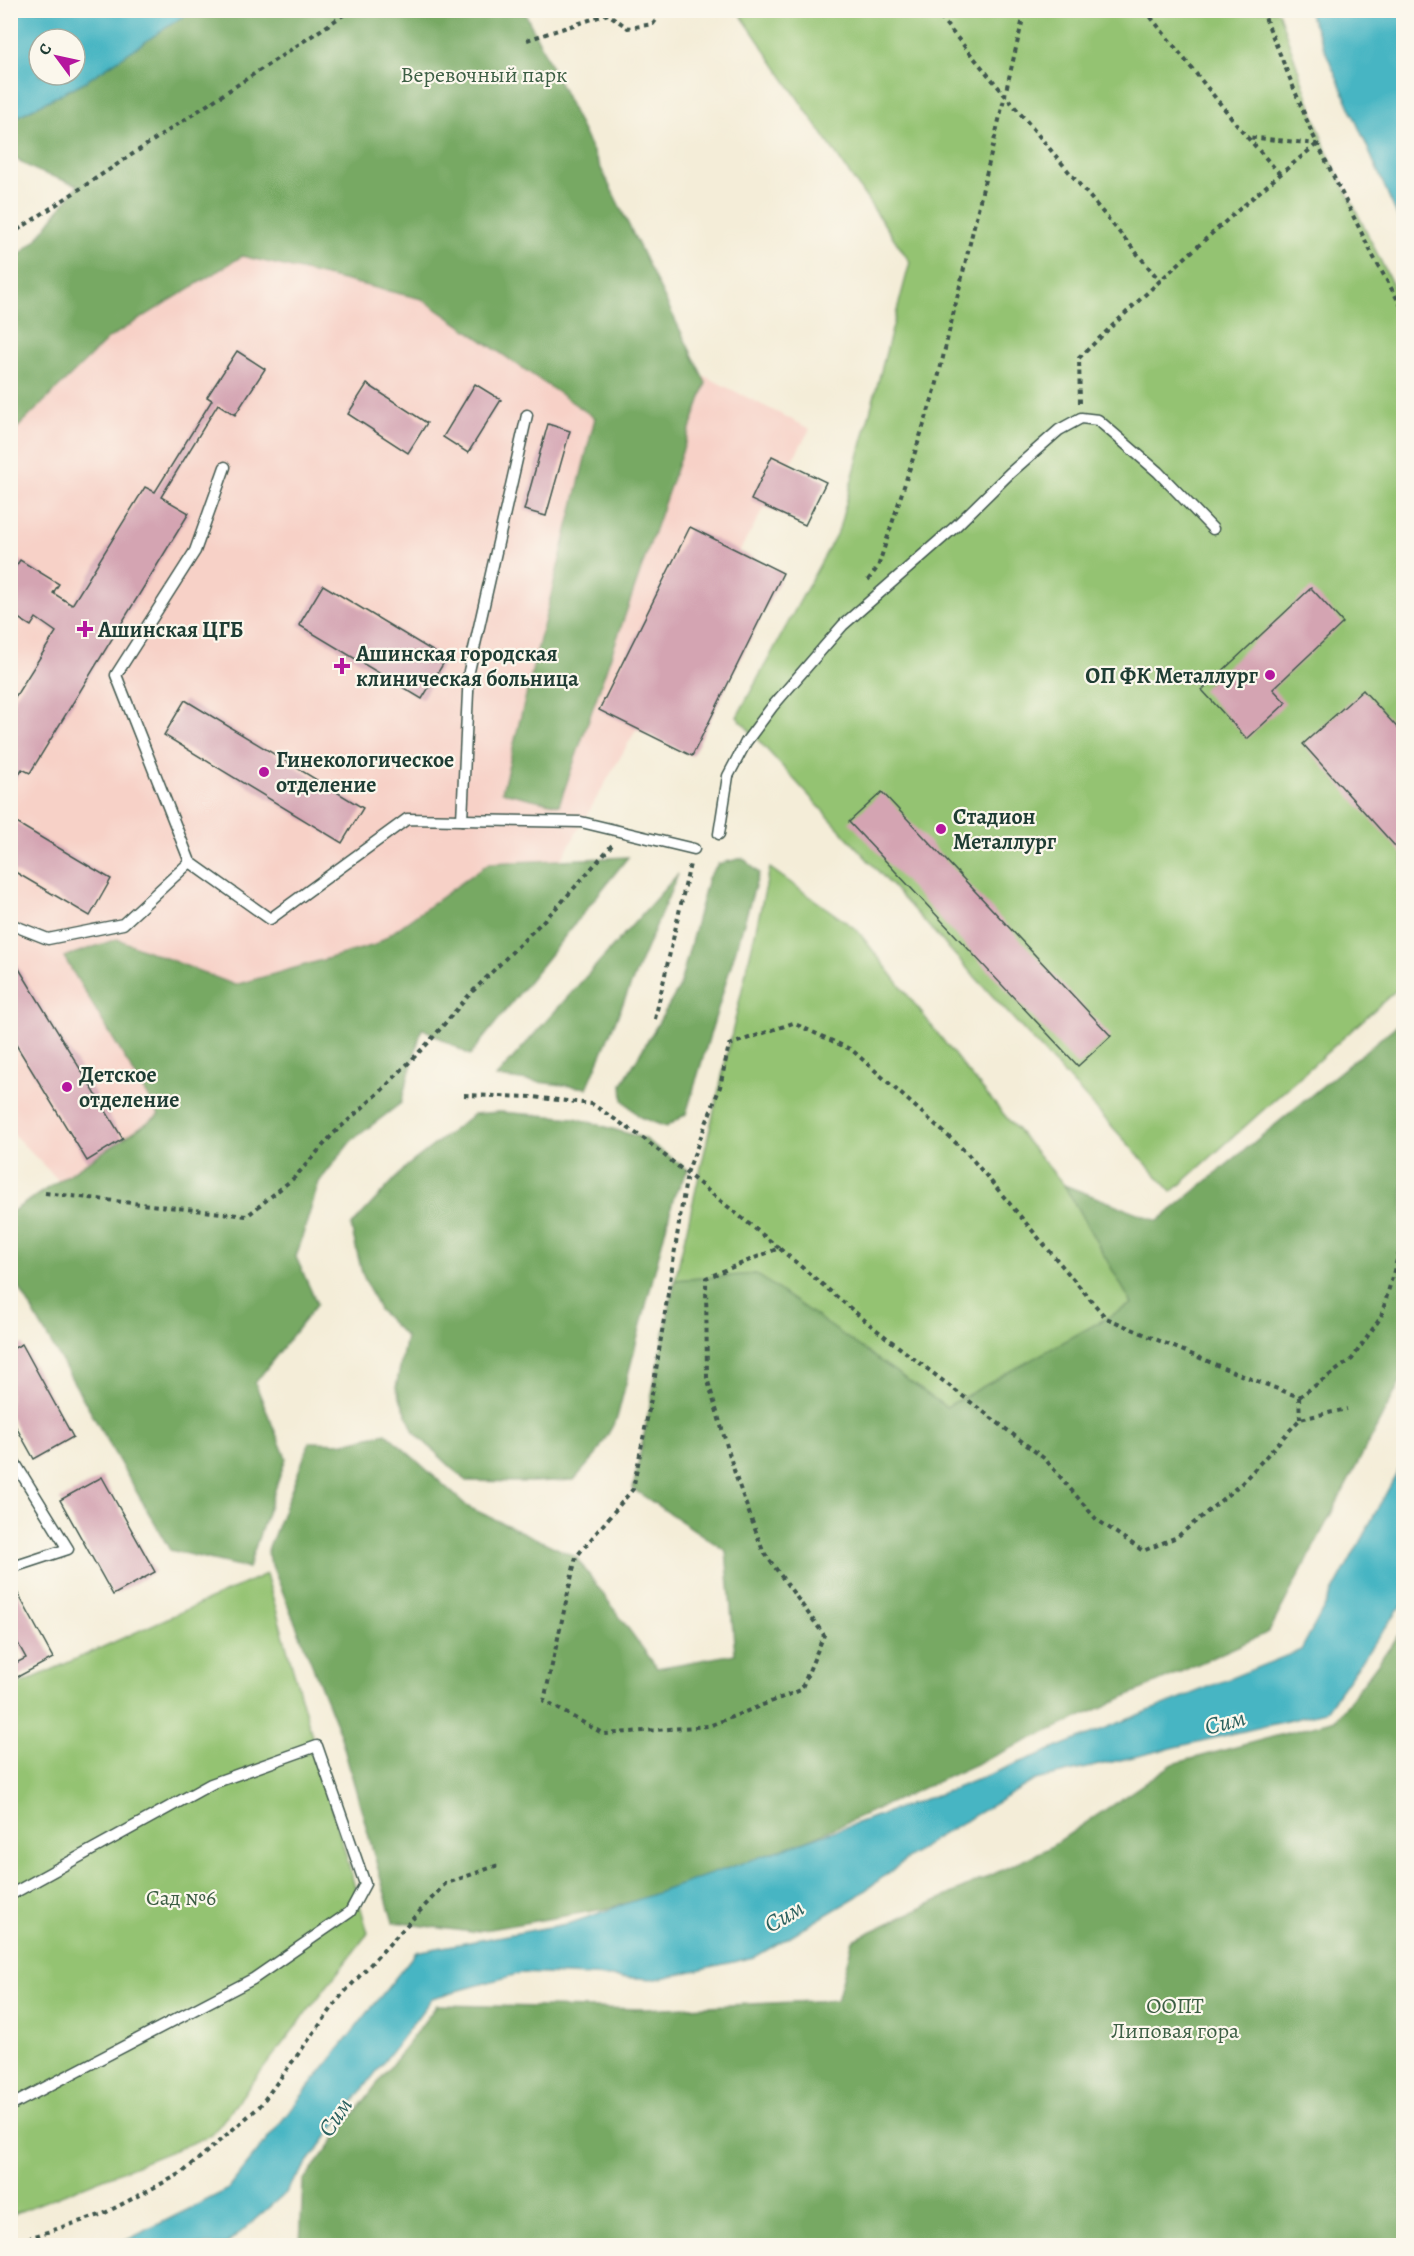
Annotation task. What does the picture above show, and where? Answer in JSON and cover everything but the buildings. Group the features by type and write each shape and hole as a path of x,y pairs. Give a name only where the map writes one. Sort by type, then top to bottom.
{"lane":[{"path":"462,820 469,671 527,415"},
{"path":"719,834 728,776 746,742 772,707 843,625 956,526 1010,473 1059,430 1081,418 1098,420 1158,472 1213,529"},
{"path":"225,467 195,551 116,675 190,862 270,919 407,819 580,822 694,849"},
{"path":"10,924 48,939 123,924 190,862"},
{"path":"10,1455 68,1549 10,1568"},
{"path":"10,1895 210,1784 317,1746 365,1884 350,1912 253,1979 10,2106"}],"path":[{"path":"10,235 351,10"},
{"path":"527,40 607,12 628,28 653,24 664,10"},
{"path":"934,10 1160,281"},
{"path":"864,585 878,567 936,387 1025,10"},
{"path":"1145,10 1247,137 1280,174"},
{"path":"1262,10 1317,144 1373,256 1404,311"},
{"path":"1247,137 1317,144"},
{"path":"1081,418 1079,358 1160,281 1317,144"},
{"path":"45,1193 247,1216 295,1177 334,1133 381,1091 429,1042 477,987 560,904 622,832"},
{"path":"655,1020 694,849"},
{"path":"779,1248 706,1278 707,1378 736,1477 763,1551 824,1635 801,1690 710,1725 604,1734 544,1701 576,1557 633,1490 653,1389 687,1173 720,1087 729,1045 793,1023 852,1050 967,1153 1106,1318 1233,1372 1299,1397"},
{"path":"464,1095 533,1096 592,1104 643,1138 874,1328 1045,1459 1096,1519 1143,1551 1177,1537 1242,1483 1300,1419 1347,1408"},
{"path":"1299,1397 1352,1359 1380,1317 1404,1235"},
{"path":"1299,1397 1300,1419"},
{"path":"10,2244 103,2214 182,2173 259,2107 341,1996 444,1884 501,1863"}],"shaded area":[{"name":"Ашинская городская клиническая больница","path":"271,158 810,429 536,903 248,1203 59,1181 11,1132 10,308"}],"green space":[{"name":"Веревочный парк","path":"191,11 524,11 706,383 559,805 502,792 595,418 422,299 242,256 109,338 11,434 11,262 36,240 78,185 42,173 17,159 11,152 11,120 74,87 87,87 87,80"},
{"path":"738,11 1278,11 1326,150 1403,306 1403,984 1172,1192 737,717 839,529 910,262"},
{"path":"628,857 470,1055 422,1028 401,1103 351,1141 319,1182 296,1257 317,1304 255,1383 286,1458 248,1568 170,1550 11,1273 10,1213 159,1115 64,957 117,939 235,985 375,945 489,863"},
{"path":"743,858 759,873 686,1114 666,1127 640,1117 623,1100 622,1084 679,988 708,878 718,864"},
{"path":"770,868 857,930 966,1070 1064,1185 1132,1304 946,1408 756,1274 675,1280"},
{"path":"678,874 587,1088 496,1077"},
{"path":"1403,1020 1403,1377 1269,1632 719,1880 604,1909 472,1932 393,1922 340,1734 267,1553 310,1442 344,1443 386,1433 468,1507 576,1557 657,1668 735,1654 726,1551 633,1489 675,1280 756,1274 946,1407 1132,1304 1064,1185 1158,1221"},
{"path":"500,1112 575,1118 643,1138 688,1170 674,1196 617,1418 596,1455 574,1480 466,1481 414,1432 396,1388 406,1337 379,1310 362,1273 351,1226 407,1166 474,1114"},
{"name":"Сад №6","path":"266,1574 368,1933 212,2135 11,2215 11,1688"},
{"name":"ООПТ Липовая гора","path":"1403,1630 1403,2245 300,2245 303,2181 437,2005 645,2009 837,2000 853,1940 1047,1849 1173,1764 1335,1720"}],"water":[{"path":"11,10 191,10 87,80 87,27 27,27 27,87 74,87 11,120"},
{"path":"1308,11 1403,11 1403,229"},
{"name":"Сим","path":"1403,1462 1403,1603 1325,1712 1035,1780 934,1839 856,1897 755,1957 657,1979 521,1973 432,1998 284,2194 226,2245 117,2245 227,2190 416,1952 571,1923 951,1790 1301,1650"}],"place":[{"name":"Ашинская ЦГБ","path":"85,629"},
{"name":"Ашинская городская клиническая больница","path":"342,666"},
{"name":"ОП ФК Металлург","path":"1270,675"},
{"name":"Гинекологическое отделение","path":"264,772"},
{"name":"Стадион Металлург","path":"941,829"},
{"name":"Детское отделение","path":"67,1087"}]}
